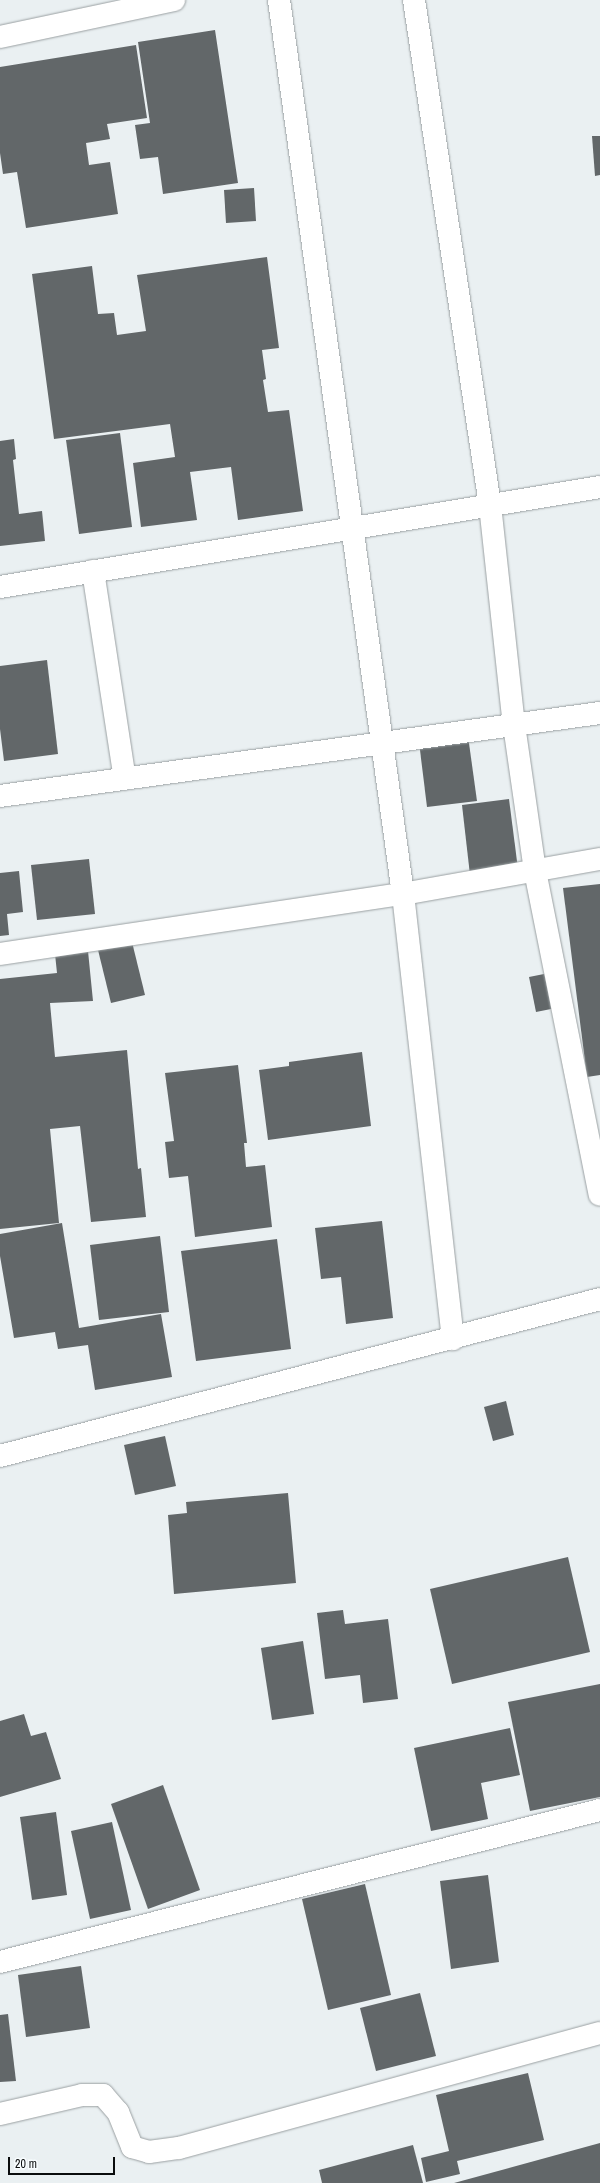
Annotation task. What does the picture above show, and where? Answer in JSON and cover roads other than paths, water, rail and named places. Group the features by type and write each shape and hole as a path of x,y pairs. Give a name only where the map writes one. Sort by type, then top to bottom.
{"street":[{"path":"0,37 174,0"},
{"path":"279,0 403,894 453,1339"},
{"path":"414,0 490,504 514,725 534,871 600,1195"},
{"path":"0,587 600,486"},
{"path":"93,571 125,779"},
{"path":"0,796 600,713"},
{"path":"0,954 403,894 600,859"},
{"path":"0,1456 453,1339 600,1299"},
{"path":"0,1962 600,1810"},
{"path":"0,2114 82,2094 103,2095 118,2112 132,2147 149,2152 179,2148 600,2033"}]}
